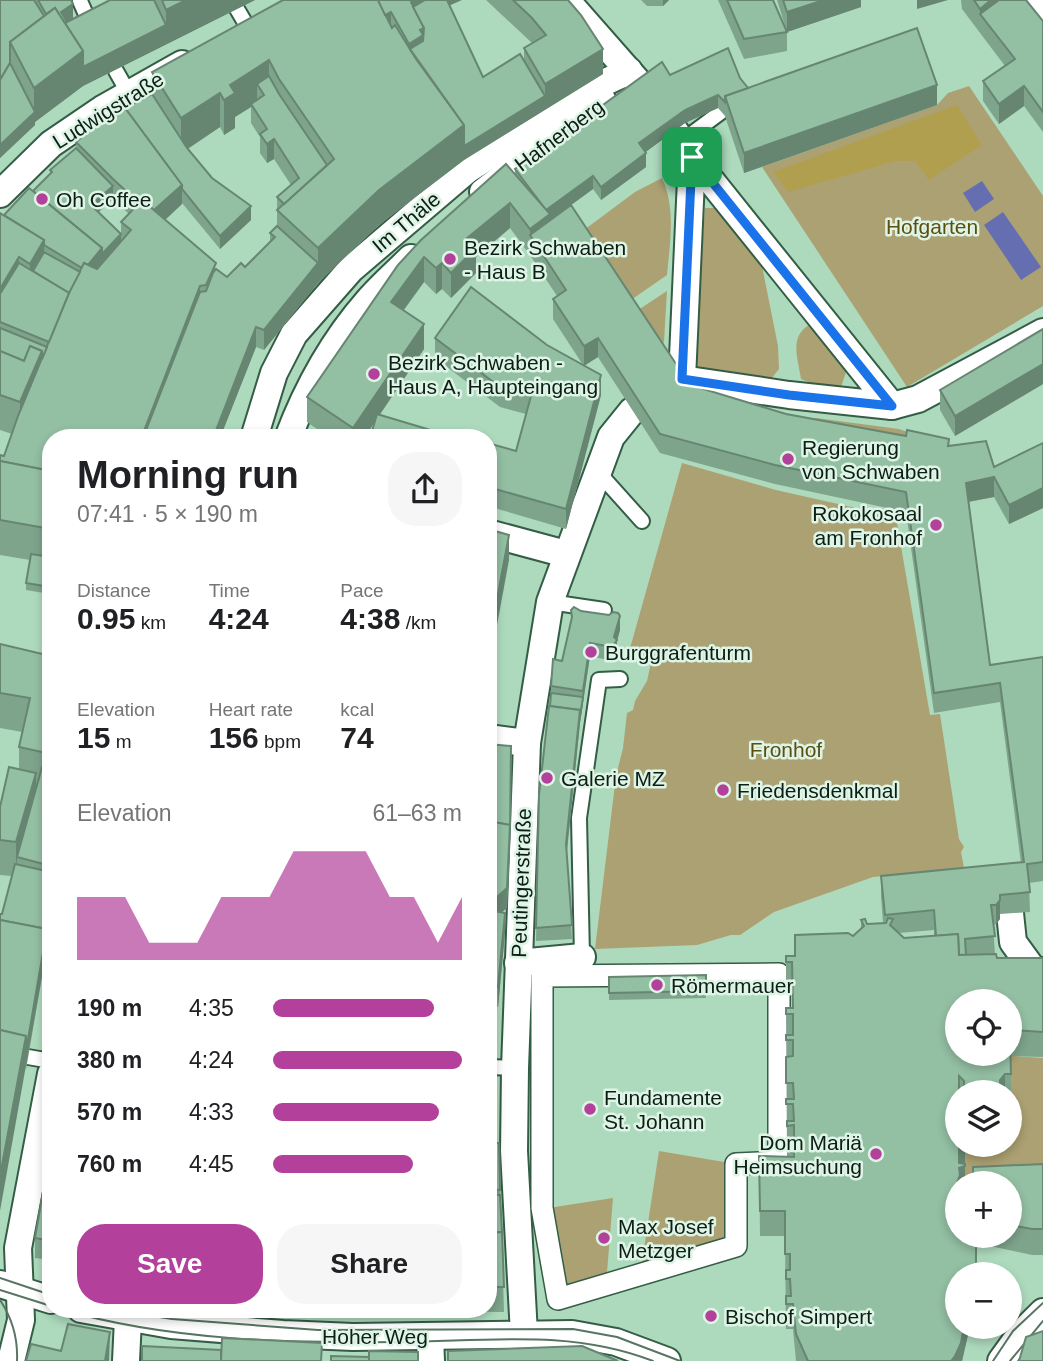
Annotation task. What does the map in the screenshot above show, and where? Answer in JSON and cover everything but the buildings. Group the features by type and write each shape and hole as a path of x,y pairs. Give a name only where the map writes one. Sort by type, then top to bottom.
{"street":[{"path":"566,0 636,80"},
{"path":"1031,0 1043,16"},
{"path":"224,40 253,25"},
{"name":"Ludwigstraße","path":"0,194 51,144 129,94 200,54"},
{"name":"Hafnerberg","path":"468,203 610,96 636,80"},
{"name":"Im Thäle","path":"257,429 288,330 351,269 467,170 601,84 636,80"},
{"path":"683,143 679,381 892,406 918,399 1043,332"},
{"path":"683,143 892,406"},
{"path":"291,429 301,404 326,358 368,301 430,238"},
{"name":"Peutingerstraße","path":"524,1334 514,1151 518,963 509,925 527,743 550,602 611,437 632,411"},
{"path":"497,535 566,554"},
{"path":"497,739 527,743"},
{"path":"1010,914 1013,942 1034,971 1043,971"},
{"path":"518,963 582,957"},
{"path":"779,974 779,1162 736,1164 736,1245 558,1299 542,1209 542,976 779,974"},
{"path":"11,1361 21,1320 10,1287 42,1121"},
{"path":"10,1287 42,1297"},
{"path":"1001,1361 1018,1336 1043,1312"},
{"path":"125,1361 140,1318"},
{"name":"Hoher Weg","path":"146,1318 212,1330 353,1337 431,1348 524,1334 551,1333 595,1337 667,1361"}],"lane":[{"path":"80,1 92,28"},
{"path":"116,71 129,94"},
{"path":"683,143 721,112"},
{"path":"598,472 642,521"},
{"path":"550,602 604,610"},
{"path":"582,957 579,818 599,680 620,678"},
{"path":"28,1056 42,1059"},
{"path":"497,1067 514,1068"}],"green space":[{"name":"Hofgarten","path":"969,86 1043,196 1043,306 907,387 762,167 937,105 948,93"},
{"path":"662,178 671,213 667,275 628,302 584,230 635,192"},
{"path":"705,208 720,211 761,261 778,346 779,369 771,379 693,370"},
{"path":"667,291 664,341 661,353 635,312"},
{"path":"809,325 844,361 847,369 841,387 813,384 801,379 797,342"},
{"path":"816,418 899,429 910,433 939,456 803,424"},
{"name":"Fronhof","path":"682,463 776,490 896,517 930,715 940,714 959,839 964,847 961,852 964,868 873,877 774,912 740,935 697,945 595,949 616,776 627,713 633,710 635,701 647,681 652,658 629,652"},
{"path":"1022,1057 1043,1058 1043,1190 1022,1186 1022,1171 960,1171 959,1157 1022,1157 1022,1080 1010,1080 1010,1066 1022,1066"},
{"path":"659,1151 736,1164 736,1246 640,1275"},
{"path":"613,1198 606,1285 558,1299 542,1209"}],"shaded area":[{"path":"957,105 982,145 929,180 915,161 896,161 788,192 773,172"}],"water":[{"path":"982,181 994,199 975,212 963,193"},
{"path":"1003,212 1041,267 1021,280 984,225"}],"tram line":[{"path":"0,1278 42,1292"},
{"path":"0,1290 42,1303"},
{"path":"0,1300 13,1329 17,1361"},
{"path":"993,1361 1013,1331 1043,1303"},
{"path":"94,1318 144,1328 230,1338 359,1342 498,1339 560,1341 591,1344 653,1361"},
{"path":"166,1318 318,1330 573,1329 617,1337 680,1361"},
{"path":"1010,1361 1043,1321"}],"place":[{"name":"Oh Coffee","path":"42,199"},
{"name":"Bezirk Schwaben - Haus B","path":"450,259"},
{"name":"Bezirk Schwaben - Haus A, Haupteingang","path":"374,374"},
{"name":"Regierung von Schwaben","path":"788,459"},
{"name":"Rokokosaal am Fronhof","path":"936,525"},
{"name":"Burggrafenturm","path":"591,652"},
{"name":"Galerie MZ","path":"547,778"},
{"name":"Friedensdenkmal","path":"723,790"},
{"name":"Römermauer","path":"657,985"},
{"name":"Fundamente St. Johann","path":"590,1109"},
{"name":"Dom Mariä Heimsuchung","path":"876,1154"},
{"name":"Max Josef Metzger","path":"604,1238"},
{"name":"Bischof Simpert","path":"711,1316"}],"route":[{"path":"692,157 892,406 789,395 682,379 692,157"}]}
